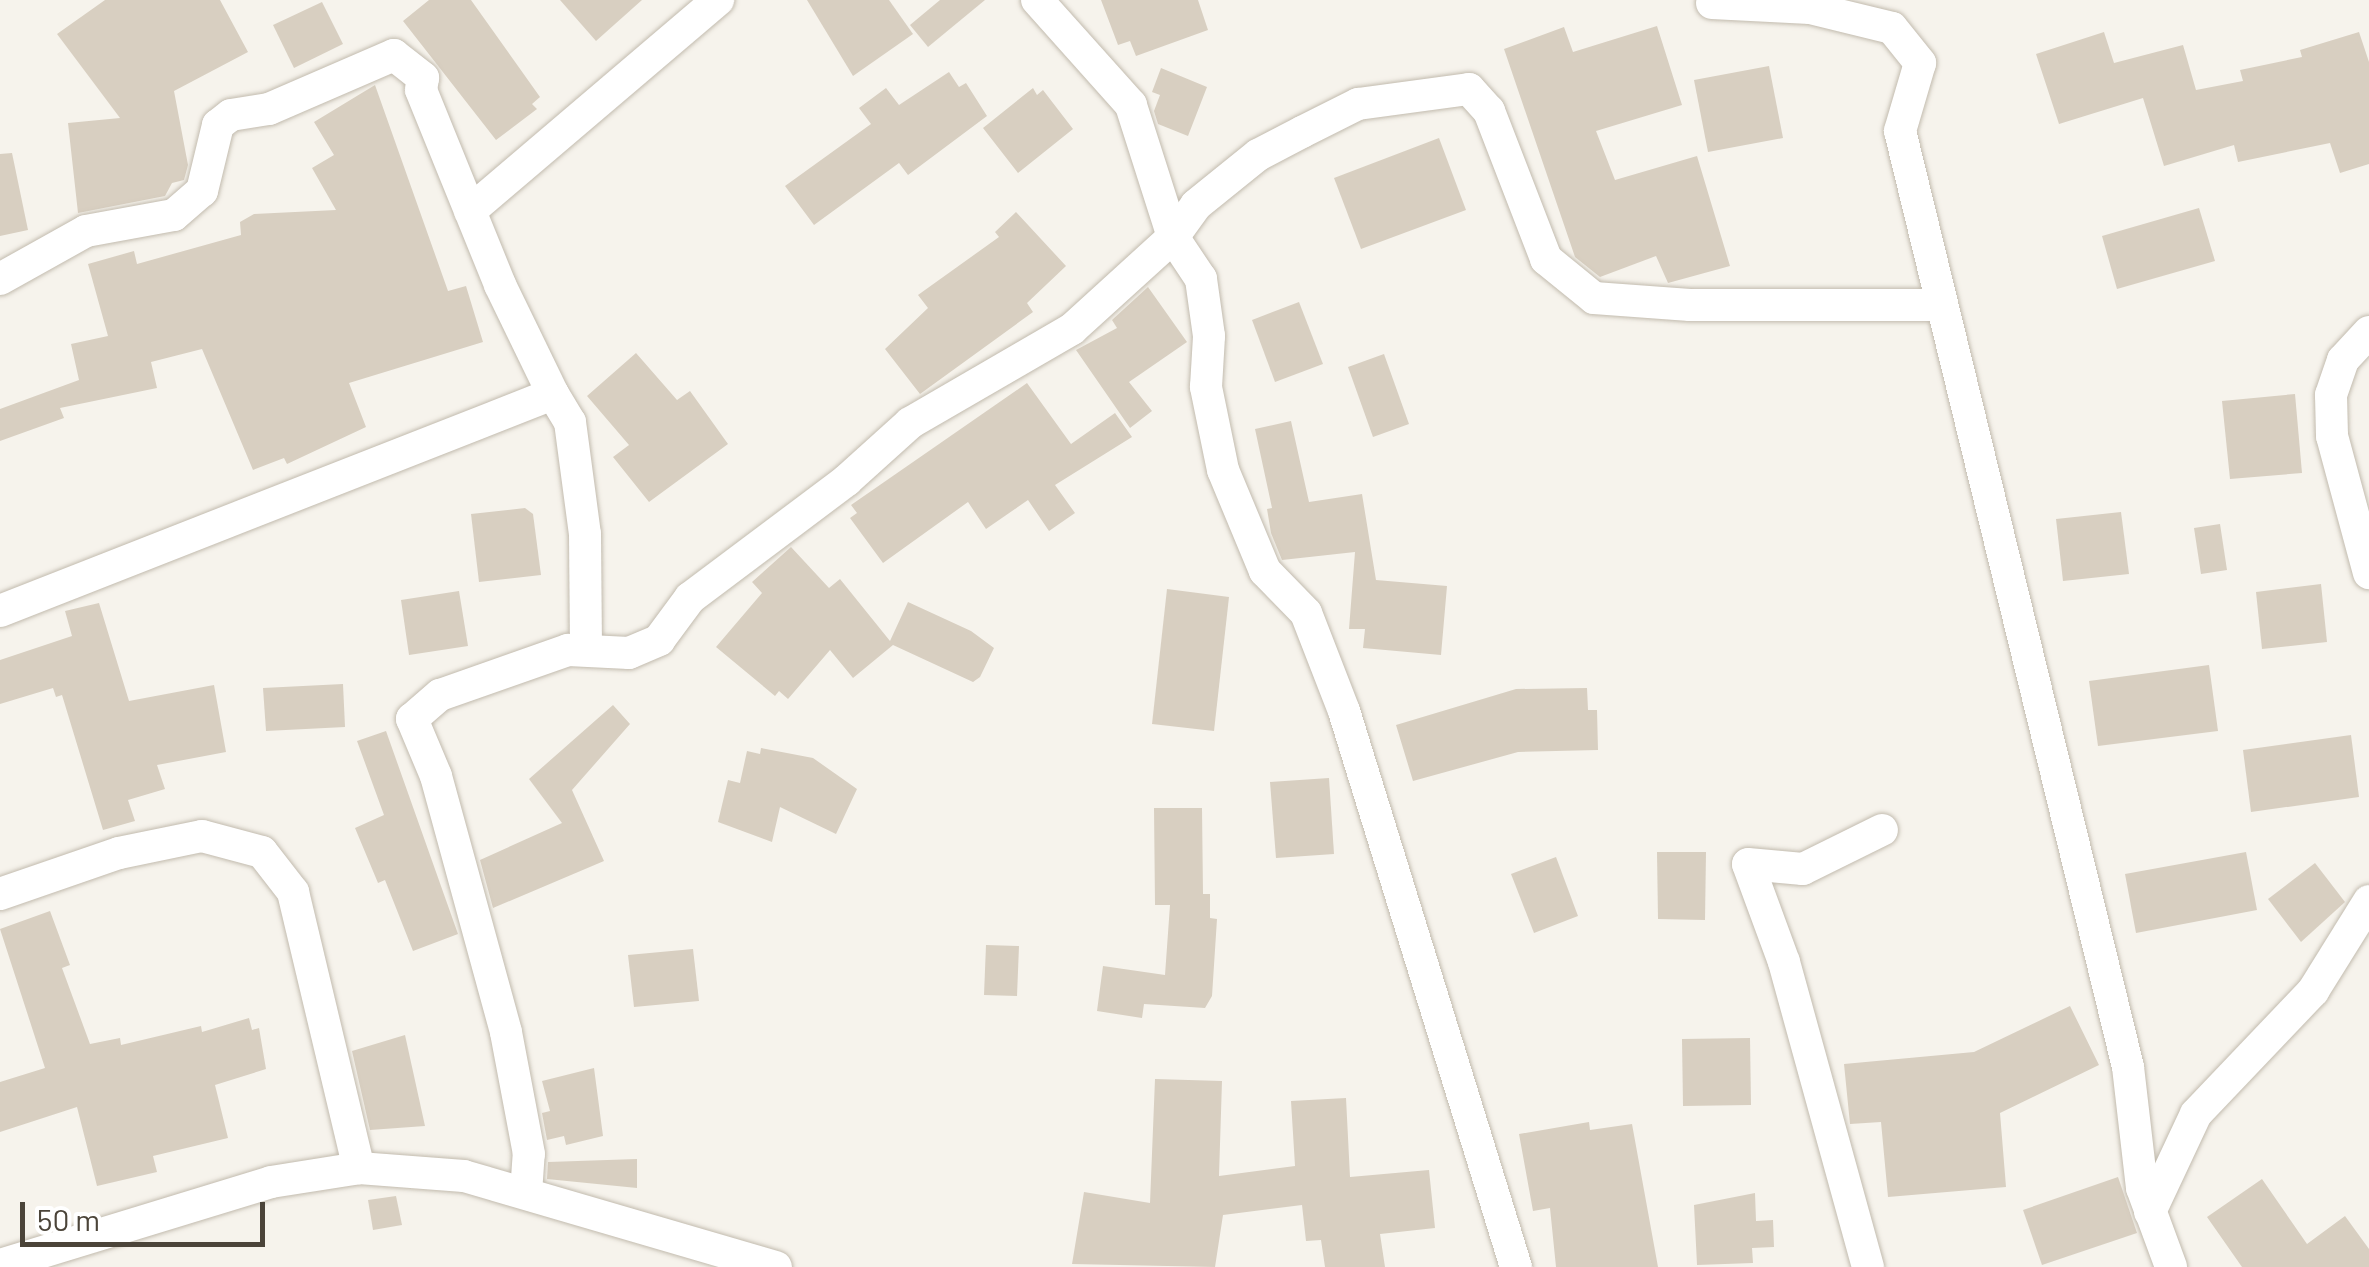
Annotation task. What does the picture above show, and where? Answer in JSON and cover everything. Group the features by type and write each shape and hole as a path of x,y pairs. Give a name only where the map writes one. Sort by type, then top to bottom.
{"street":[{"path":"470,212 718,0"},
{"path":"1037,0 1131,106 1174,237 1200,279 1209,336 1206,386 1222,470 1265,571 1306,613 1344,711 1516,1267"},
{"path":"1712,3 1810,8 1892,28 1911,46 1920,63 1900,131 2128,1067 2135,1149 2150,1212 2171,1267"},
{"path":"0,279 86,231 174,215 202,191 218,126 230,116 269,109 394,55 423,78 421,90 470,212 552,394 570,422 585,534 586,650"},
{"path":"526,1193 529,1154 498,995 436,776 412,719 440,696 568,650 629,653 659,640 690,598 847,480 910,424 1072,329 1174,237 1196,205 1258,155 1358,104 1469,89 1489,111 1546,259 1594,298 1941,305"},
{"path":"2369,332 2343,360 2331,395 2332,436 2369,573"},
{"path":"0,611 552,394"},
{"path":"1868,1267 1784,962 1748,864 1803,869 1882,830"},
{"path":"0,894 119,853 202,836 262,852 294,892 359,1168"},
{"path":"2150,1212 2196,1114 2313,991 2369,902"},
{"path":"0,1265 271,1182 359,1168 464,1176 776,1267"}],"building":[{"path":"105,0 220,0 248,52 174,91 188,165 184,180 172,183 165,196 78,213 68,123 120,118 57,34"},
{"path":"429,0 471,0 540,97 532,104 537,109 496,140 403,21"},
{"path":"560,0 642,0 596,41"},
{"path":"807,0 889,0 913,34 853,76"},
{"path":"940,0 985,0 928,47 910,25"},
{"path":"1101,0 1198,0 1208,30 1136,56 1130,41 1118,45"},
{"path":"322,2 343,44 294,68 273,25"},
{"path":"1657,26 1682,105 1596,131 1615,180 1697,156 1730,266 1668,283 1656,256 1600,277 1575,257 1504,49 1564,27 1573,52"},
{"path":"2104,32 2114,63 2183,45 2196,90 2243,81 2240,70 2302,57 2300,50 2359,32 2369,62 2369,164 2340,173 2330,143 2238,162 2234,145 2164,166 2143,98 2059,124 2036,54"},
{"path":"1769,66 1783,138 1708,152 1694,80"},
{"path":"1161,68 1207,87 1188,136 1158,124 1154,111 1160,95 1152,92"},
{"path":"949,72 959,87 966,83 987,116 908,175 899,163 814,225 785,186 871,124 859,108 886,88 899,105"},
{"path":"375,85 448,291 466,286 483,342 349,383 366,427 287,464 284,458 253,470 202,349 151,362 157,388 60,408 64,418 0,441 0,409 79,380 71,344 108,336 88,264 134,251 137,264 241,235 240,222 254,214 336,210 312,168 334,155 314,122"},
{"path":"1033,88 1037,95 1043,90 1073,129 1018,173 983,128"},
{"path":"1439,138 1466,210 1361,249 1334,178"},
{"path":"12,153 28,230 0,236 0,154"},
{"path":"2199,208 2215,261 2117,289 2102,236"},
{"path":"1016,212 1066,266 1027,303 1033,312 920,394 885,349 928,308 918,295 999,237 995,232"},
{"path":"1148,287 1187,342 1129,382 1152,411 1130,428 1076,350 1117,328 1112,320"},
{"path":"1299,302 1323,364 1275,382 1252,320"},
{"path":"636,353 677,400 690,391 728,444 649,502 613,457 629,445 587,396"},
{"path":"1384,354 1409,424 1373,437 1348,367"},
{"path":"1027,383 1071,444 1115,413 1132,437 1055,485 1075,513 1049,531 1028,500 986,529 968,502 883,563 850,518 857,513 851,505"},
{"path":"2295,394 2302,473 2230,479 2222,401"},
{"path":"1291,421 1309,502 1362,494 1376,580 1447,586 1441,655 1363,648 1365,629 1349,629 1355,552 1282,560 1271,533 1267,509 1272,508 1255,429"},
{"path":"525,508 533,514 541,575 479,582 471,514"},
{"path":"2121,512 2129,574 2063,581 2056,519"},
{"path":"2220,524 2227,570 2201,574 2194,528"},
{"path":"791,547 829,588 840,579 890,641 908,602 971,631 994,648 980,677 973,682 893,645 853,678 830,650 788,699 779,691 775,696 716,647 762,593 752,582"},
{"path":"2321,584 2327,642 2262,649 2256,592"},
{"path":"1167,589 1229,597 1214,731 1152,724"},
{"path":"459,591 468,646 409,655 401,600"},
{"path":"99,603 129,701 214,685 226,752 157,765 165,789 128,800 135,821 103,830 62,695 56,697 53,688 0,704 0,660 72,636 65,611"},
{"path":"2209,665 2218,731 2098,746 2089,681"},
{"path":"343,684 345,727 266,731 263,688"},
{"path":"1587,688 1588,710 1597,710 1598,750 1518,752 1413,781 1396,725 1516,689"},
{"path":"613,705 630,724 572,790 604,861 493,908 480,860 562,823 529,779"},
{"path":"386,731 458,934 413,951 385,880 378,883 355,828 384,815 357,741"},
{"path":"2351,735 2359,797 2251,812 2243,750"},
{"path":"761,748 813,758 857,789 836,834 780,807 772,842 718,822 728,780 740,783 747,751 760,754"},
{"path":"1329,778 1334,854 1276,858 1270,782"},
{"path":"1154,808 1202,808 1203,894 1210,894 1210,918 1217,919 1212,996 1205,1008 1144,1004 1142,1018 1097,1011 1103,966 1165,975 1170,905 1155,905"},
{"path":"1657,852 1706,852 1705,920 1658,919"},
{"path":"2246,852 2257,910 2136,933 2125,874"},
{"path":"1556,857 1578,916 1534,933 1511,874"},
{"path":"2315,863 2345,902 2301,942 2268,899"},
{"path":"50,911 70,965 62,968 90,1044 120,1038 121,1045 201,1026 202,1032 249,1018 252,1030 259,1028 266,1069 215,1085 228,1138 153,1156 157,1172 97,1186 77,1107 0,1132 0,1082 45,1068 0,929"},
{"path":"986,945 1019,946 1017,996 984,995"},
{"path":"693,949 699,1001 634,1007 628,955"},
{"path":"2070,1006 2099,1065 2000,1113 2006,1187 1888,1197 1881,1122 1850,1124 1844,1064 1974,1052"},
{"path":"405,1035 425,1126 370,1130 352,1051"},
{"path":"1750,1038 1751,1105 1683,1106 1682,1039"},
{"path":"594,1068 603,1136 566,1145 564,1136 547,1140 542,1113 550,1111 542,1081"},
{"path":"1155,1079 1222,1081 1219,1176 1295,1166 1291,1101 1346,1098 1350,1177 1429,1170 1435,1228 1380,1234 1385,1267 1325,1267 1321,1240 1306,1241 1302,1205 1223,1215 1215,1267 1072,1264 1084,1192 1150,1203"},
{"path":"1589,1122 1590,1130 1632,1124 1658,1267 1556,1267 1550,1208 1533,1211 1519,1134"},
{"path":"637,1159 637,1188 547,1179 548,1162"},
{"path":"2118,1177 2137,1233 2042,1265 2023,1210"},
{"path":"2262,1179 2307,1244 2345,1216 2369,1249 2369,1267 2242,1267 2207,1217"},
{"path":"1755,1193 1756,1221 1773,1220 1774,1247 1752,1248 1753,1263 1697,1265 1694,1205"},
{"path":"396,1196 402,1225 373,1230 368,1200"}]}
